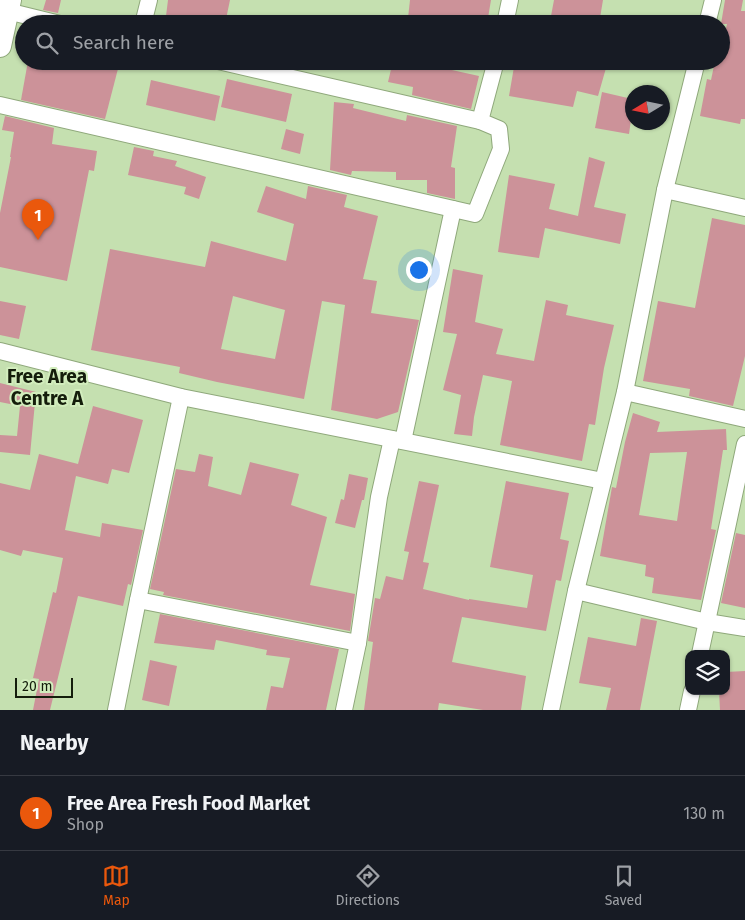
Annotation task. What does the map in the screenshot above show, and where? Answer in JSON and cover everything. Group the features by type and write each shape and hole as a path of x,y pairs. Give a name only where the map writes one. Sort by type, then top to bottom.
{"street":[{"path":"145,15 149,0"},
{"path":"507,15 510,0"},
{"path":"709,15 713,0"},
{"path":"0,46 8,5 35,15"},
{"path":"0,105 475,214 501,149 499,129 480,122 257,70"},
{"path":"480,122 494,70"},
{"path":"551,710 576,591 625,392 664,190 695,70"},
{"path":"664,190 745,208"},
{"path":"344,710 358,643 379,498 398,440 453,209"},
{"path":"0,351 181,397 603,481"},
{"path":"625,392 745,419"},
{"path":"116,710 181,397"},
{"path":"701,650 745,444"},
{"path":"576,591 707,622 745,628"},
{"path":"138,600 358,643"},
{"path":"688,710 691,695"}],"building":[{"path":"46,0 61,0 58,13 43,10"},
{"path":"168,0 230,0 227,15 166,15"},
{"path":"410,0 491,0 488,15 408,15"},
{"path":"554,0 603,0 600,15 551,15"},
{"path":"725,0 743,0 741,11 745,11 745,119 741,119 740,124 700,116 707,79 711,80 713,70 730,70 730,15 722,15"},
{"path":"26,70 118,70 105,119 21,100"},
{"path":"391,70 452,70 479,76 471,109 412,95 413,87 388,82"},
{"path":"513,70 605,70 598,96 577,91 573,107 509,96"},
{"path":"227,79 292,94 286,122 221,107"},
{"path":"151,80 220,96 215,121 146,105"},
{"path":"602,92 625,97 625,130 630,130 629,134 595,128"},
{"path":"334,102 354,104 353,108 406,121 407,115 457,126 451,167 455,168 455,199 427,193 427,180 396,180 396,172 352,171 351,175 330,170"},
{"path":"5,116 54,128 52,144 97,151 94,171 89,170 67,281 0,267 0,213 14,132 2,130"},
{"path":"286,129 304,134 300,154 281,149"},
{"path":"134,147 154,151 153,156 177,161 175,166 206,177 199,199 184,194 186,187 128,175"},
{"path":"589,157 605,162 594,207 626,214 620,244 545,228 539,258 498,252 509,175 555,184 549,209 578,216"},
{"path":"266,186 306,199 308,186 347,195 344,207 378,216 363,279 377,281 371,313 419,320 398,412 377,419 331,410 345,305 322,301 304,399 179,373 180,367 91,350 110,249 205,267 211,241 286,261 294,224 257,212","holes":["233,296 285,310 275,359 221,349"]},
{"path":"712,218 745,225 745,356 733,406 689,396 690,389 643,381 658,301 695,308"},
{"path":"453,269 483,275 475,322 503,329 496,354 534,361 546,300 568,305 566,315 614,325 604,368 595,425 589,424 582,461 500,445 512,381 483,375 472,436 454,434 461,395 443,390 457,334 443,332"},
{"path":"0,301 26,306 19,339 0,335"},
{"path":"0,383 36,392 30,455 0,452 0,435 17,436 20,406 0,402"},
{"path":"93,406 143,420 129,473 112,469 108,484 76,476 65,530 100,537 102,523 143,530 131,585 128,584 123,606 78,596 50,710 33,710 39,679 33,678 53,592 56,593 63,558 23,550 21,556 0,550 0,483 30,490 39,454 78,464"},
{"path":"633,413 660,422 657,432 726,429 727,450 723,450 711,529 716,530 701,600 652,593 654,578 645,576 646,565 600,556 612,487 616,488","holes":["687,452 677,521 639,515 650,453"]},
{"path":"199,454 213,457 208,486 241,495 250,462 299,474 291,505 327,517 310,585 355,594 350,631 163,595 164,592 150,589 176,469 195,472"},
{"path":"349,474 368,478 364,500 362,500 355,528 335,523 341,499 344,500"},
{"path":"419,481 439,485 423,562 429,563 423,589 469,600 527,608 533,575 490,567 506,481 569,493 560,539 569,541 561,581 556,580 546,631 462,617 452,662 526,676 521,710 483,710 439,703 438,710 364,710 373,642 368,641 375,598 380,599 386,576 403,580 409,552 404,551"},
{"path":"736,533 745,535 745,608 721,603"},
{"path":"160,614 339,649 326,710 266,710 271,686 283,688 290,658 266,655 267,650 216,640 214,650 154,643"},
{"path":"641,618 657,621 640,710 606,710 611,688 579,683 588,637 636,646"},
{"path":"150,660 177,666 169,706 142,700"},
{"path":"745,671 745,710 720,710 719,695 730,695 730,672"}],"place":[{"name":"Free Area Fresh Food Market","path":"38,240"}],"district":[{"name":"Free Area Centre A","path":"47,387"}]}
